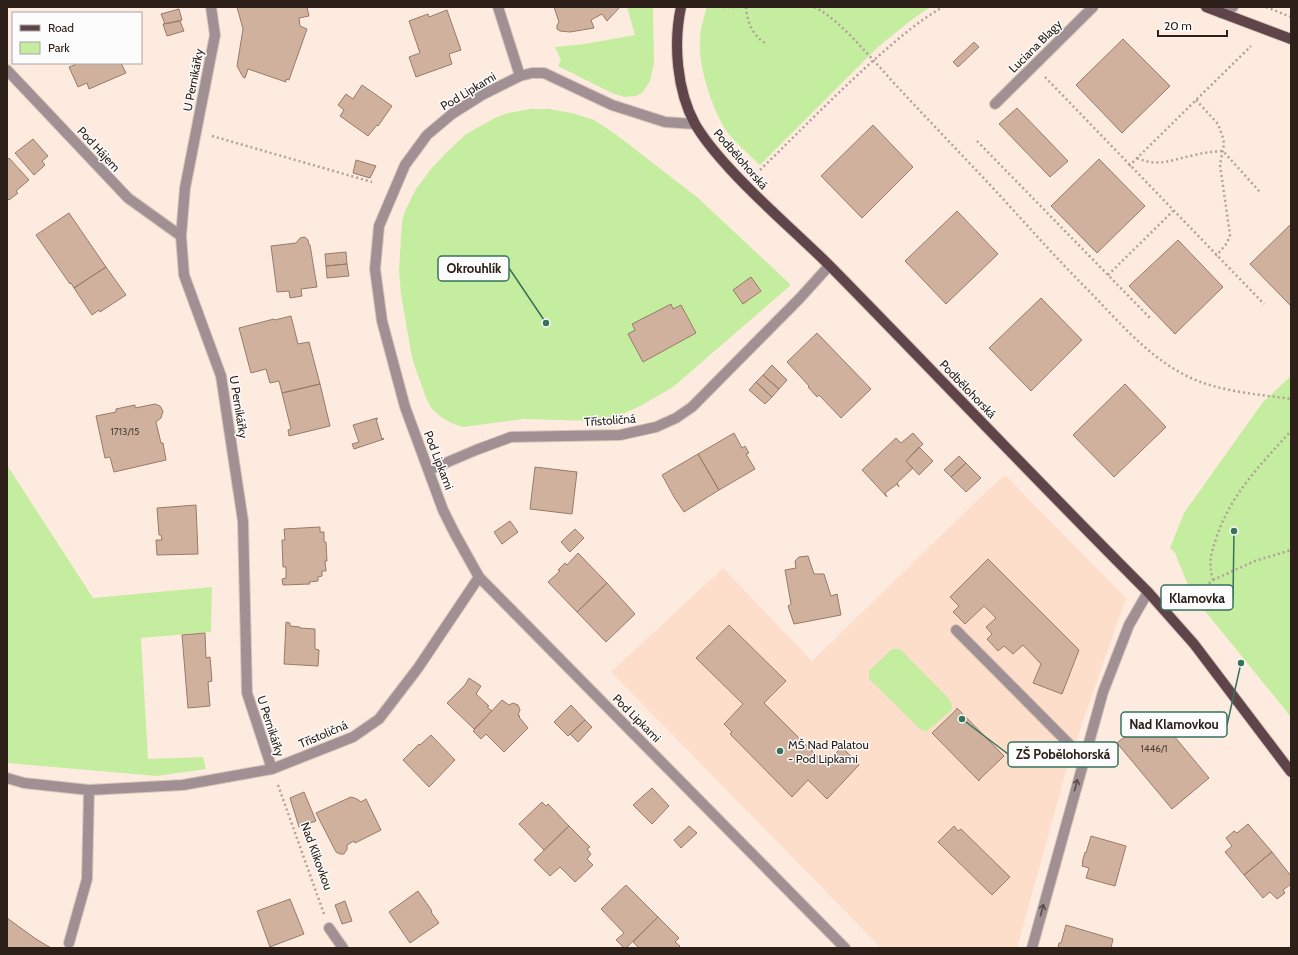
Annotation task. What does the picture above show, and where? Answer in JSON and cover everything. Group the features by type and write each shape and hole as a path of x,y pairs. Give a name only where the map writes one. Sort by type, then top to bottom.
{"main road":[{"name":"Podbělohorská","path":"681,7 676,45 678,70 684,95 695,124 715,152 750,190 829,266 1148,592 1194,644 1291,772"},
{"path":"1206,7 1291,39"}],"street":[{"name":"U Pernikářky","path":"211,7 215,35 185,188 181,236 184,275 221,376 243,521 247,693 272,769"},
{"path":"498,7 520,76"},
{"name":"Luciana Blagy","path":"995,104 1093,7"},
{"path":"1221,13 1233,7"},
{"name":"Pod Hájem","path":"7,70 128,198 181,236"},
{"name":"Pod Lipkami","path":"695,124 665,122 612,105 544,73 532,73 520,76 482,95 452,114 427,135 405,165 379,226 375,268 382,321 405,407 443,510 479,577 845,948"},
{"name":"Třístoličná","path":"429,470 511,437 620,435 656,427 676,418 692,407 829,266"},
{"name":"Třístoličná","path":"7,778 24,783 89,790 183,785 272,769 353,737 379,719 418,668 479,577"},
{"path":"1032,948 1103,692 1129,625 1148,592"},
{"path":"956,630 1084,759"},
{"path":"69,943 87,879 89,790"},
{"path":"330,928 343,948"}],"path":[{"path":"723,7 741,7"},
{"path":"746,7 747,18 752,30 763,42 767,44"},
{"path":"814,7 833,19 875,60 893,82 1065,267 1153,354 1178,371 1191,378 1208,384 1229,390 1291,399"},
{"path":"760,170 851,80 902,36 921,21 943,7"},
{"path":"1266,7 1291,17"},
{"path":"1129,166 1251,46"},
{"path":"1044,77 1264,304"},
{"path":"1196,100 1218,124 1224,144 1220,165 1230,235 1227,243 1216,256"},
{"path":"196,132 372,182"},
{"path":"977,141 1151,319"},
{"path":"1138,158 1151,163 1159,163 1169,162 1195,154 1223,152 1260,192"},
{"path":"1108,275 1173,211"},
{"path":"1213,580 1210,569 1210,554 1222,521 1248,479 1291,431"},
{"path":"1182,606 1213,580 1255,561 1291,550"},
{"name":"Nad Klikovkou","path":"272,769 330,928"}],"shaded area":[{"path":"1005,475 1126,598 1068,764 1017,948 881,948 611,672 723,568 812,661"}],"green space":[{"path":"627,7 653,8 654,63 650,81 643,92 636,96 624,97 612,93 558,66 561,60 555,47 585,44 635,35"},
{"path":"707,7 930,7 878,47 760,165 725,129 711,98 701,62 700,50 702,23"},
{"path":"531,109 549,109 572,113 594,120 614,133 698,198 791,285 673,387 619,416 595,421 523,419 463,427 451,423 432,409 426,398 414,364 401,294 399,270 402,222 405,211 416,189 431,169 465,135 497,117 508,113"},
{"path":"1291,376 1291,717 1192,595 1175,553 1170,548 1184,513 1263,402"},
{"path":"7,465 93,598 212,587 211,632 141,638 148,759 203,757 206,769 157,776 7,763"},
{"path":"892,649 900,649 951,701 952,710 927,731 921,730 869,679 869,671"}],"building":[{"path":"237,7 307,7 309,16 299,18 300,26 307,29 289,80 286,79 286,82 248,69 245,78 243,77 237,66 243,29"},
{"path":"554,7 620,7 607,21 602,14 591,20 594,28 570,32 560,31 557,29 559,22"},
{"path":"179,9 182,20 165,24 161,14"},
{"path":"447,10 461,50 449,54 452,64 416,77 409,57 420,53 409,21 428,14 429,17"},
{"path":"180,21 184,31 167,36 163,24"},
{"path":"1123,39 1170,86 1122,133 1076,85"},
{"path":"974,42 979,47 958,67 953,62"},
{"path":"122,64 126,73 89,89 87,83 78,87 69,67 75,65"},
{"path":"362,85 392,106 378,126 377,125 368,136 340,116 344,110 338,105 346,94 353,99"},
{"path":"1017,108 1068,161 1050,177 999,124"},
{"path":"873,125 913,167 862,218 821,176"},
{"path":"33,139 48,156 42,161 45,165 34,175 15,153"},
{"path":"9,158 29,180 16,191 18,193 9,200 7,198 7,160"},
{"path":"1099,159 1145,206 1097,253 1051,206"},
{"path":"356,160 376,166 370,178 353,173"},
{"path":"957,211 998,254 946,304 905,261"},
{"path":"69,213 106,267 74,288 36,235"},
{"path":"1291,224 1291,306 1250,264"},
{"path":"305,237 310,245 317,287 301,289 302,296 290,298 289,291 277,292 271,246 296,243 300,238"},
{"path":"1178,240 1223,287 1175,334 1129,286"},
{"path":"346,252 347,264 326,266 325,254"},
{"path":"347,264 349,276 327,278 326,266"},
{"path":"106,267 126,295 100,312 99,310 92,315 74,288"},
{"path":"751,277 761,291 743,304 733,290"},
{"path":"1041,298 1082,340 1031,391 989,348"},
{"path":"671,304 673,309 681,305 696,333 643,362 628,334 635,330 632,324"},
{"path":"291,316 298,344 309,342 320,384 282,393 279,381 270,383 266,369 251,373 239,328"},
{"path":"817,333 871,389 841,418 819,395 817,397 787,362"},
{"path":"772,365 787,380 779,389 763,375"},
{"path":"763,375 779,389 772,397 756,382"},
{"path":"756,382 772,397 765,404 749,390"},
{"path":"320,384 330,426 289,436 288,430 291,429 282,393"},
{"path":"1125,384 1166,427 1114,477 1073,435"},
{"path":"155,404 160,406 163,411 161,418 156,422 161,443 163,443 166,460 114,472 110,457 105,458 96,416 116,412 116,409 135,405 135,408"},
{"path":"377,418 378,419 376,419 382,439 384,439 354,449 352,444 359,442 353,425"},
{"path":"734,433 742,448 745,446 749,453 746,454 755,469 719,490 698,454"},
{"path":"913,433 923,444 906,461 913,468 897,483 899,487 897,484 885,493 887,497 862,470 896,438 901,443"},
{"path":"919,447 933,461 919,475 906,461"},
{"path":"698,454 719,490 684,512 662,475"},
{"path":"959,456 966,463 951,477 944,470"},
{"path":"966,463 981,478 966,492 951,477"},
{"path":"535,467 577,472 572,514 530,509"},
{"path":"196,505 198,554 157,555 156,540 162,540 161,535 159,535 157,508"},
{"path":"510,521 518,532 502,544 494,532"},
{"path":"320,527 320,532 324,532 324,542 326,542 326,571 322,571 322,576 318,577 318,581 309,582 310,584 283,585 282,579 286,578 286,567 283,567 282,540 285,540 284,529"},
{"path":"575,529 584,538 570,552 561,542"},
{"path":"578,553 607,583 577,612 548,582 560,571 558,570 565,563 567,565"},
{"path":"808,556 814,574 824,574 831,596 837,594 841,615 794,624 788,606 791,604 785,570 796,568 795,561 799,557"},
{"path":"988,559 1079,650 1062,694 1033,683 1041,664 1023,645 1013,654 1004,646 998,651 987,639 992,634 986,627 996,618 984,606 965,624 953,612 959,606 950,597"},
{"path":"607,583 635,614 606,642 577,612"},
{"path":"286,622 290,623 290,626 315,629 315,649 319,650 318,666 284,664"},
{"path":"729,625 786,681 764,703 825,764 842,747 859,765 827,799 808,780 792,797 730,734 732,732 724,724 743,704 696,658"},
{"path":"205,633 206,658 210,657 212,681 208,682 210,706 188,708 182,635"},
{"path":"469,678 481,686 476,694 489,706 487,707 492,711 474,729 447,703 465,685"},
{"path":"502,700 509,705 513,703 518,705 520,710 518,715 528,728 504,752 486,734 481,739 473,731"},
{"path":"571,705 585,720 568,736 554,722"},
{"path":"957,708 1004,756 979,781 932,733"},
{"path":"1154,712 1209,778 1172,809 1117,743"},
{"path":"585,720 592,727 578,742 570,734"},
{"path":"431,735 455,760 429,787 403,760 419,744 420,745"},
{"path":"652,788 669,806 652,824 633,805"},
{"path":"304,792 316,821 299,827 290,798"},
{"path":"351,797 361,802 366,799 381,830 355,843 354,841 347,845 347,850 344,854 340,854 336,852 316,813"},
{"path":"542,802 546,806 548,804 569,826 544,850 519,824"},
{"path":"1248,824 1272,852 1244,875 1225,852 1232,846 1226,838 1234,831 1237,833"},
{"path":"569,826 590,847 587,849 591,854 587,859 593,865 575,882 560,867 550,876 534,860"},
{"path":"689,826 697,833 681,848 674,840"},
{"path":"954,826 958,831 961,829 1010,877 992,895 938,842"},
{"path":"1091,836 1126,846 1115,886 1086,878 1089,868 1082,866 1082,863"},
{"path":"1272,852 1291,876 1291,884 1283,890 1285,893 1277,899 1270,892 1263,898 1244,875"},
{"path":"626,885 658,917 626,948 624,948 616,940 624,933 601,909"},
{"path":"418,891 439,923 410,943 389,912"},
{"path":"290,899 304,934 270,947 257,911"},
{"path":"345,901 352,921 342,924 335,905"},
{"path":"658,917 679,938 675,942 680,946 678,948 639,948 633,942"},
{"path":"7,918 36,939 51,948 7,948"},
{"path":"1066,925 1113,939 1111,948 1058,948"}],"place":[{"name":"Okrouhlík","path":"546,323"},
{"name":"Klamovka","path":"1234,531"},
{"name":"Nad Klamovkou","path":"1241,663"},
{"name":"ZŠ Pobělohorská","path":"962,719"},
{"name":"MŠ Nad Palatou - Pod Lipkami","path":"780,751"}]}
